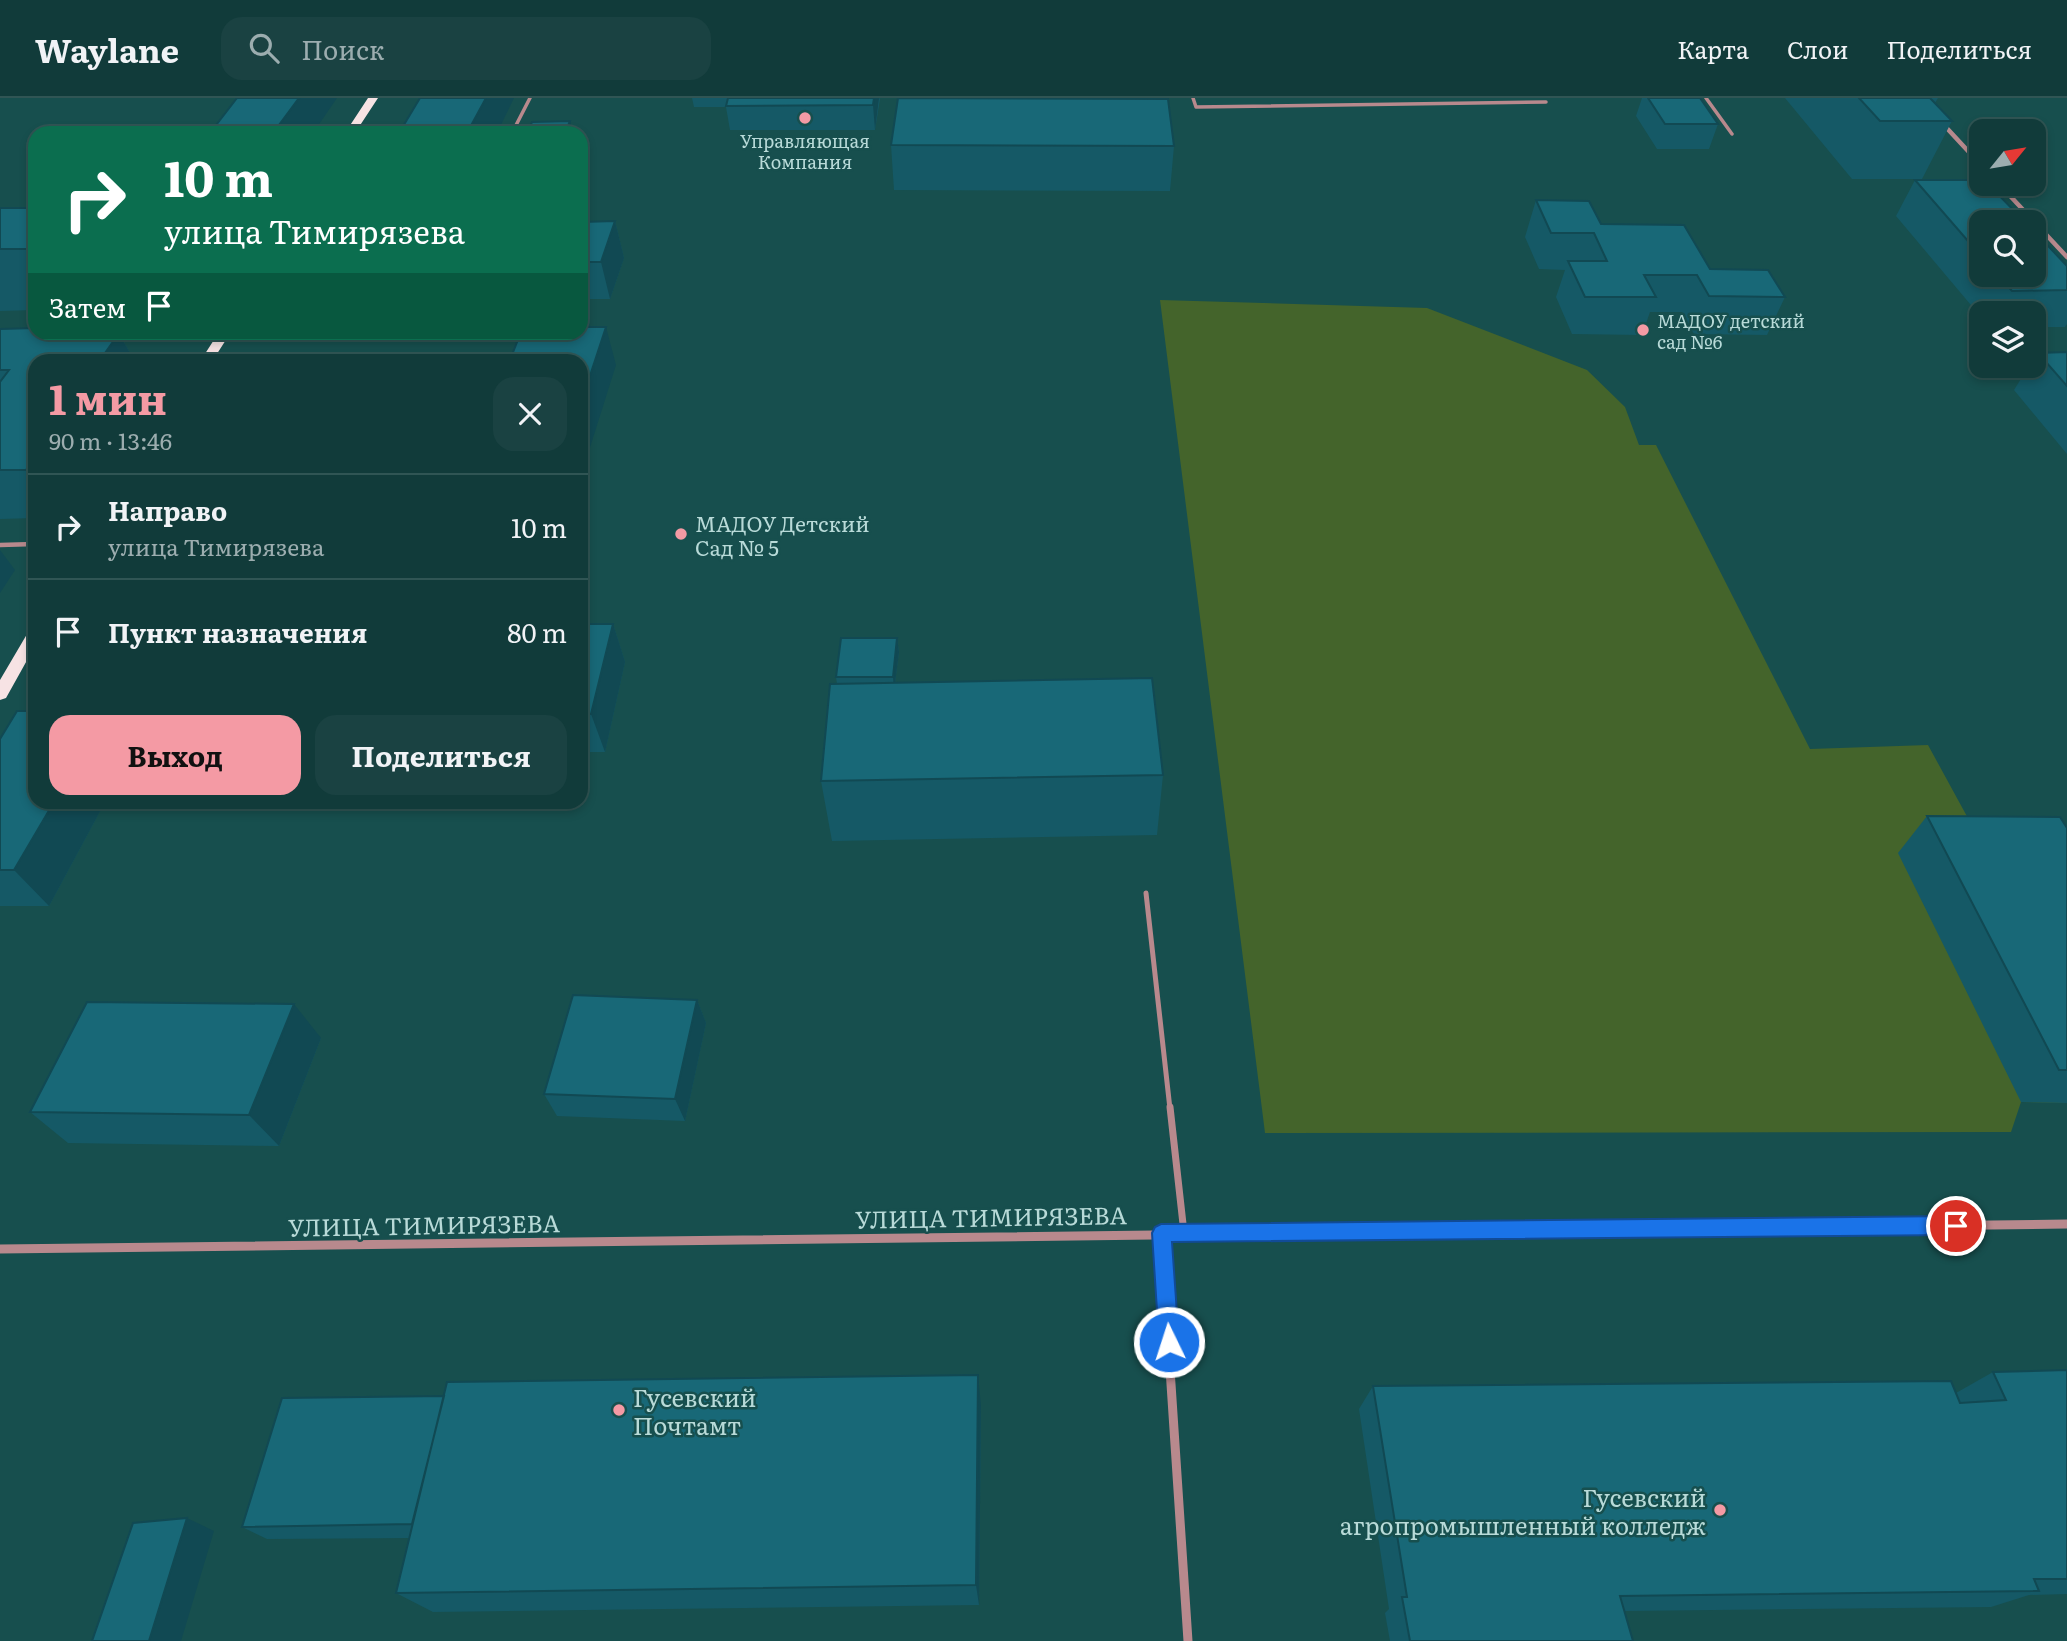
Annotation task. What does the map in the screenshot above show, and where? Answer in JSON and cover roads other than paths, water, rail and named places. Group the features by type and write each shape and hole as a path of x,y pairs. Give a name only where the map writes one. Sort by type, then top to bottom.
{"main road":[{"path":"355,126 373,98"},
{"path":"0,694 28,645"}],"street":[{"path":"1936,117 1969,152"},
{"path":"2010,196 2067,257"},
{"name":"УЛИЦА ТИМИРЯЗЕВА","path":"0,1249 2067,1224"},
{"path":"1161,1233 1188,1641"}],"lane":[{"path":"516,126 530,98"},
{"path":"1193,98 1196,107 1546,102"},
{"path":"1706,98 1732,134"},
{"path":"0,545 28,544"},
{"path":"1146,893 1184,1233"}],"place":[{"name":"Управляющая Компания","path":"805,118"},
{"name":"МАДОУ детский сад №6","path":"1643,330"},
{"name":"МАДОУ Детский Сад № 5","path":"681,534"},
{"name":"Гусевский Почтамт","path":"619,1410"},
{"name":"Гусевский агропромышленный колледж","path":"1720,1510"}]}
